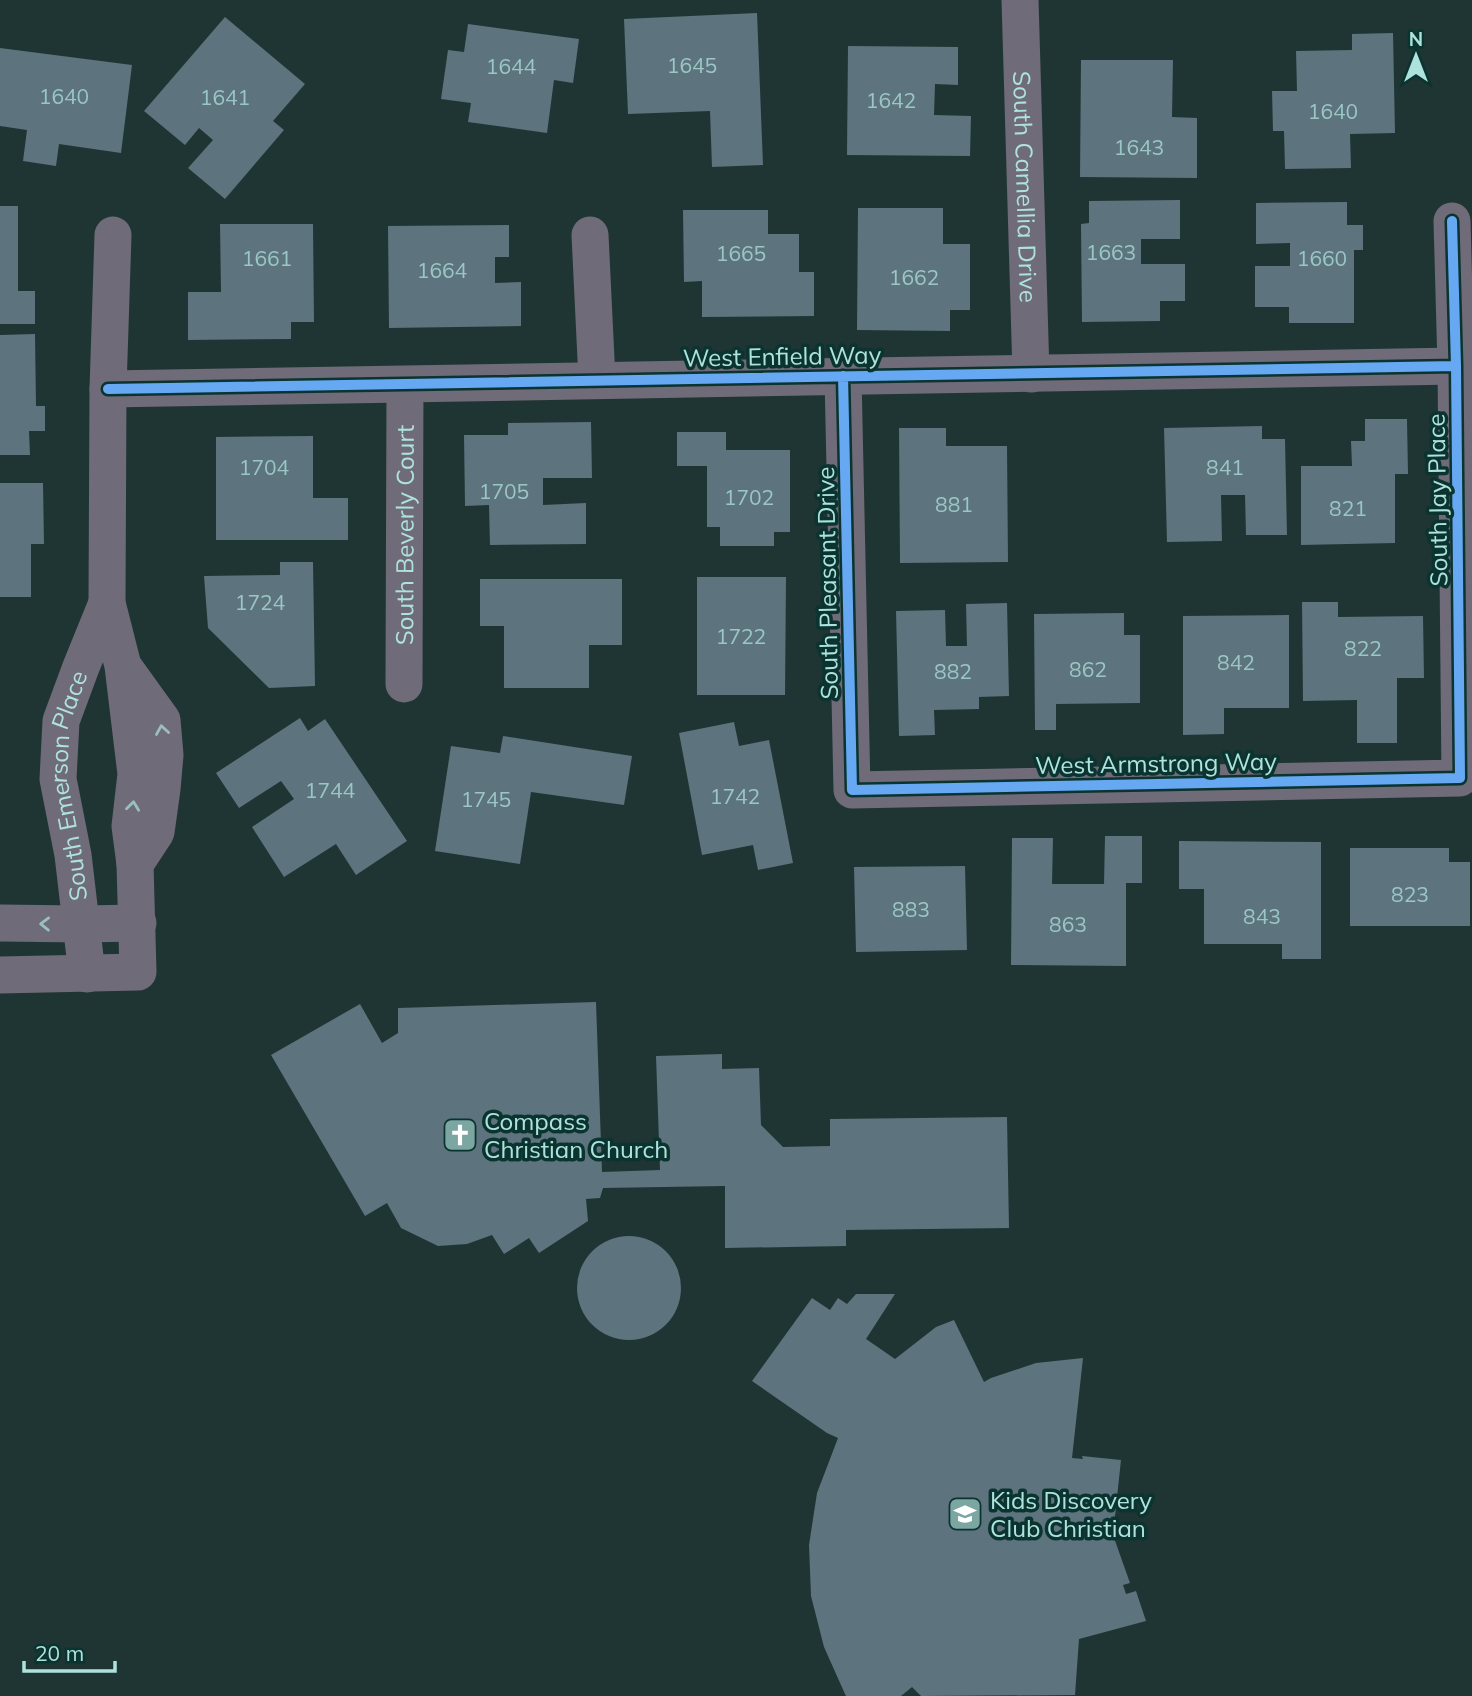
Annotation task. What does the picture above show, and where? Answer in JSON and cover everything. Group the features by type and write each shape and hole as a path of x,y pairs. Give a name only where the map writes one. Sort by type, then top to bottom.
{"street":[{"name":"South Camellia Drive","path":"1020,0 1031,374"},
{"name":"South Jay Place","path":"1452,221 1460,778"},
{"name":"South Emerson Place","path":"107,603 61,720 58,779 73,855 87,974 138,972 135,864 130,826 136,774 123,666 107,603 108,389 113,235"},
{"path":"590,235 597,380"},
{"name":"West Enfield Way","path":"108,389 1456,366"},
{"name":"South Pleasant Drive","path":"843,376 852,790"},
{"name":"South Beverly Court","path":"404,684 405,385"},
{"name":"West Armstrong Way","path":"852,790 1460,778"},
{"path":"0,923 138,923"},
{"path":"0,975 87,974"}],"building":[{"path":"757,13 763,165 712,167 710,111 628,114 624,19"},
{"path":"225,17 305,84 273,121 284,130 225,199 188,168 213,140 199,128 185,145 144,111"},
{"path":"468,24 579,39 573,83 554,80 547,133 468,122 471,103 441,99 448,50 464,52"},
{"path":"1393,33 1395,133 1350,134 1351,168 1285,169 1284,131 1273,131 1272,91 1297,91 1296,51 1352,50 1352,34"},
{"path":"848,46 958,47 958,85 935,84 934,115 971,116 970,156 847,155"},
{"path":"0,48 132,65 121,153 59,144 56,166 23,161 27,130 0,126"},
{"path":"1081,60 1173,60 1172,117 1197,118 1197,178 1080,177"},
{"path":"1180,200 1180,239 1141,239 1141,264 1185,264 1185,301 1160,301 1160,321 1082,322 1081,224 1089,223 1089,201"},
{"path":"1347,202 1347,225 1363,225 1363,250 1354,250 1354,323 1289,323 1289,307 1255,307 1255,266 1290,266 1290,243 1256,244 1256,203"},
{"path":"0,206 18,206 18,291 35,291 35,324 0,324"},
{"path":"858,208 943,208 943,244 970,244 970,310 950,310 950,331 857,330"},
{"path":"683,210 768,210 768,234 799,234 799,272 814,272 814,316 702,317 702,281 684,282"},
{"path":"220,224 313,224 314,322 291,322 291,339 188,340 188,292 221,292"},
{"path":"509,225 509,257 495,257 495,283 521,282 521,326 389,328 388,226"},
{"path":"35,334 36,406 45,406 45,431 29,431 30,455 0,455 0,335"},
{"path":"1365,419 1407,419 1408,474 1395,474 1395,543 1301,545 1301,466 1352,466 1351,441 1365,441"},
{"path":"591,422 592,478 543,478 543,505 586,503 586,544 490,545 489,505 465,506 464,435 508,435 508,423"},
{"path":"1262,426 1262,439 1285,439 1287,535 1246,535 1245,495 1221,495 1222,541 1167,542 1164,428"},
{"path":"899,428 946,428 946,446 1007,446 1008,562 900,563"},
{"path":"677,432 726,432 726,450 790,450 790,532 774,532 774,546 720,546 720,527 707,527 707,466 677,466"},
{"path":"313,436 313,498 348,498 348,540 216,540 216,437"},
{"path":"0,483 43,483 44,544 31,544 31,597 0,597"},
{"path":"280,562 313,562 315,686 269,688 208,628 204,576 280,575"},
{"path":"697,577 786,577 785,695 697,695"},
{"path":"480,579 622,579 622,645 589,645 589,688 504,688 504,626 480,626"},
{"path":"1302,602 1338,602 1338,617 1423,616 1424,678 1397,678 1397,743 1357,743 1357,700 1303,701"},
{"path":"1007,603 1009,696 979,697 979,709 934,710 935,735 899,736 896,611 945,610 946,646 967,646 966,604"},
{"path":"1124,613 1124,635 1140,635 1140,703 1056,704 1056,730 1035,730 1034,614"},
{"path":"1289,615 1289,708 1224,708 1224,734 1183,735 1183,616"},
{"path":"300,718 308,731 325,719 407,841 356,875 336,844 284,877 252,827 294,799 281,781 239,808 216,773"},
{"path":"734,722 739,746 769,740 793,863 758,870 753,845 702,855 679,733"},
{"path":"503,736 632,756 624,805 531,792 520,864 435,851 451,746 500,753"},
{"path":"1105,836 1142,836 1142,883 1126,883 1126,966 1011,965 1012,838 1053,838 1052,884 1104,884"},
{"path":"1179,841 1321,842 1321,959 1282,959 1282,944 1204,944 1204,889 1179,889"},
{"path":"1350,848 1449,848 1449,862 1470,862 1470,926 1350,926"},
{"path":"965,866 967,950 856,952 854,867"},
{"name":"Compass Christian Church","path":"596,1002 602,1172 660,1170 656,1056 722,1054 722,1069 759,1068 761,1125 783,1147 830,1146 830,1119 1007,1117 1009,1228 846,1230 846,1246 725,1248 725,1186 603,1188 600,1198 586,1199 588,1221 539,1253 529,1238 504,1254 492,1235 467,1244 438,1246 401,1228 387,1203 365,1216 271,1055 360,1004 382,1043 398,1033 398,1008"},
{"path":"629,1236 649,1240 672,1259 677,1268 681,1288 677,1308 658,1331 649,1336 629,1340 609,1336 586,1317 581,1308 577,1288 581,1268 600,1245 609,1240"},
{"name":"Kids Discovery Club Christian","path":"856,1294 895,1294 866,1339 895,1359 936,1327 954,1320 984,1382 1036,1363 1083,1358 1072,1458 1083,1459 1082,1456 1121,1460 1113,1535 1130,1583 1123,1585 1126,1594 1136,1591 1146,1621 1079,1639 1075,1695 921,1696 912,1687 901,1696 846,1696 824,1647 811,1596 809,1545 817,1493 838,1438 752,1381 812,1298 830,1310 838,1298 847,1304"}],"cycle path":[{"path":"843,376 852,790 1460,778 1452,221"},
{"path":"108,389 1456,366"}],"place":[{"name":"Compass Christian Church","path":"460,1135"},
{"name":"Kids Discovery Club Christian","path":"965,1514"}]}
